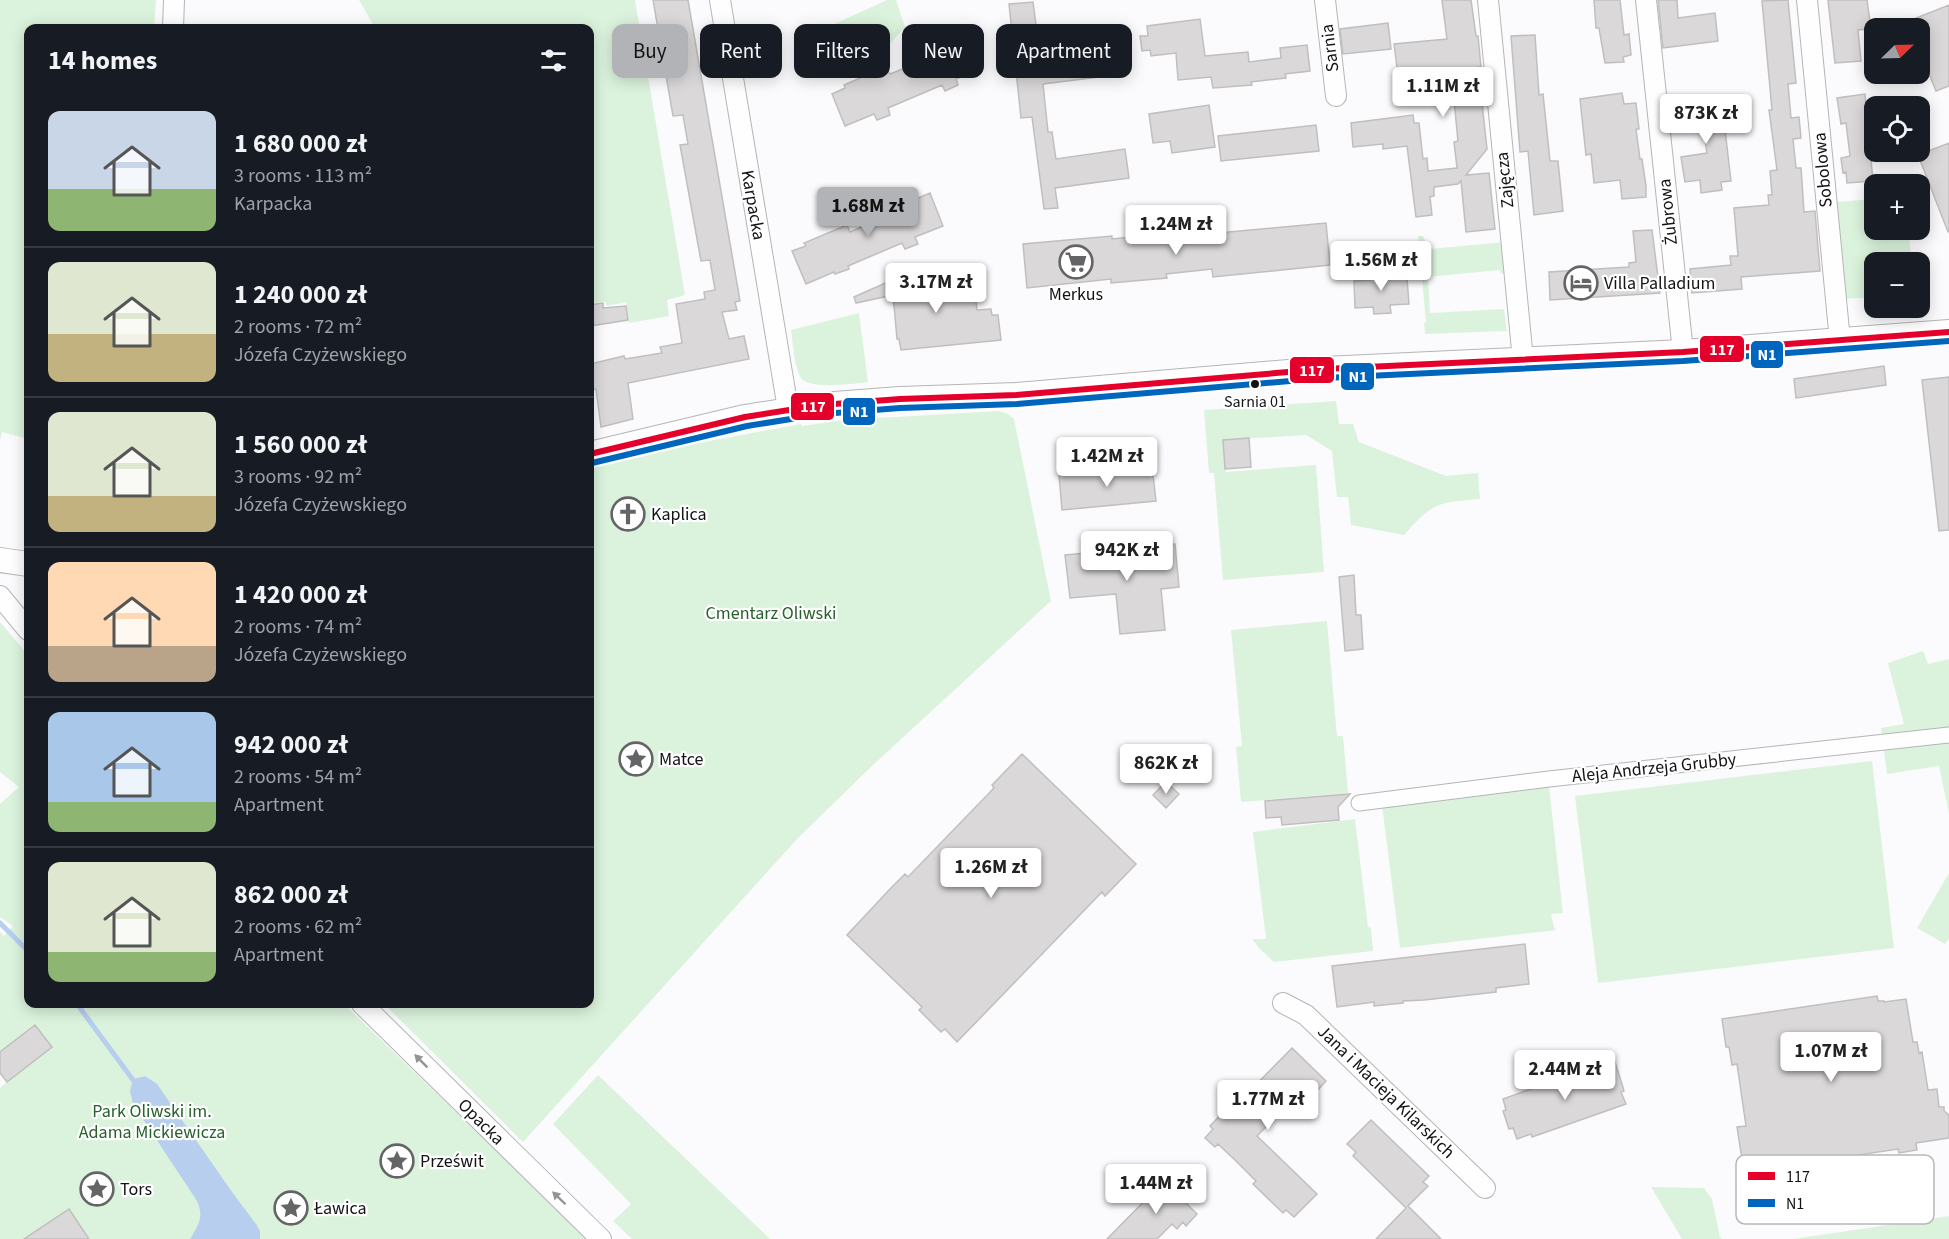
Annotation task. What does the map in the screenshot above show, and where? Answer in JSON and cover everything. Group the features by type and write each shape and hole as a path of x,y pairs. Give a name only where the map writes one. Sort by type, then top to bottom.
{"street":[{"path":"173,24 174,0"},
{"name":"Karpacka","path":"720,0 788,410"},
{"name":"Sarnia","path":"1324,0 1336,96"},
{"name":"Zajęcza","path":"1488,0 1522,360"},
{"name":"Żubrowa","path":"1646,0 1683,352"},
{"name":"Sobolowa","path":"1807,0 1840,341"},
{"path":"594,453 745,417 878,400 1016,395 1324,369 1683,352 1949,332"},
{"path":"0,560 24,563"},
{"path":"0,596 24,625"},
{"name":"Aleja Andrzeja Grubby","path":"1359,803 1549,779 1949,735"},
{"name":"Jana i Macieja Kilarskich","path":"1283,1003 1306,1015 1485,1188"},
{"name":"Opacka","path":"366,1008 602,1239"}],"green space":[{"path":"0,0 156,0 154,24 24,24 24,438 2,432 0,440"},
{"path":"359,0 635,0 639,24 612,24 612,78 648,78 685,295 667,300 669,316 629,323 626,302 607,306 605,301 594,304 594,24 373,24"},
{"path":"887,0 896,0 904,24 902,24 902,30 890,44 890,24 834,24"},
{"path":"1864,200 1864,240 1909,240 1911,252 1864,252 1864,298 1844,299 1836,202"},
{"path":"1418,236 1423,236 1429,249 1506,242 1507,272 1501,274 1500,270 1428,277 1430,313 1504,309 1507,331 1425,334 1424,323 1426,322"},
{"path":"859,313 868,382 824,385 803,380 796,363 791,330"},
{"path":"1336,401 1339,424 1353,424 1359,442 1446,476 1478,473 1480,499 1437,506 1422,516 1404,535 1351,525 1348,497 1337,497 1332,451 1306,435 1223,440 1226,472 1316,465 1324,572 1223,580 1214,473 1209,473 1204,410"},
{"name":"Cmentarz Oliwski","path":"999,411 1014,419 1051,601 872,766 798,838 523,1142 388,1008 594,1008 594,468 704,442 801,424 802,426 877,415 878,418"},
{"path":"1327,621 1337,736 1343,736 1348,793 1241,802 1236,747 1242,746 1231,630"},
{"name":"Park Oliwski im. Adama Mickiewicza","path":"0,622 24,650 24,1008 348,1008 587,1239 0,1239 0,1088 7,1082 0,1073 0,932 4,936 13,926 0,917 0,804 19,787 0,772"},
{"path":"1923,651 1928,664 1949,659 1949,814 1939,766 1887,774 1881,728 1904,724 1888,663"},
{"path":"1872,761 1894,948 1598,983 1575,796"},
{"path":"1549,786 1563,913 1551,914 1556,930 1400,948 1382,805"},
{"path":"1355,819 1373,951 1274,962 1252,939 1266,939 1253,832"},
{"path":"1949,873 1949,939 1945,944 1917,928"},
{"path":"598,1075 770,1239 632,1239 613,1221 631,1204 553,1124"},
{"path":"1651,1187 1704,1188 1712,1199 1722,1239 1682,1239"},
{"path":"1949,1216 1949,1239 1793,1239 1895,1224 1934,1224 1934,1218"}],"water":[{"path":"145,1076 157,1084 256,1224 260,1231 260,1239 190,1239 200,1220 197,1201 133,1104 130,1091 133,1079"}],"building":[{"path":"653,0 688,0 740,301 735,302 737,310 722,312 729,339 744,336 749,359 628,383 633,419 601,427 596,389 594,389 594,363 624,356 625,359 662,353 660,347 682,343 676,304 705,299 704,292 715,290 710,260 701,261 680,145 688,144 683,115 673,116 666,78 688,78 688,24 657,24"},
{"path":"1442,0 1471,0 1476,36 1478,36 1481,67 1478,67 1487,149 1466,175 1489,173 1495,229 1466,232 1461,181 1458,184 1434,187 1434,196 1430,197 1432,215 1416,217 1407,146 1383,149 1383,144 1353,147 1351,123 1413,115 1414,123 1419,123 1423,159 1427,158 1428,171 1457,168 1454,142 1458,141 1451,70 1398,75 1394,44 1447,39"},
{"path":"1594,0 1620,0 1624,35 1629,34 1631,55 1623,57 1624,62 1605,63 1599,28 1596,28"},
{"path":"1658,0 1677,0 1678,18 1715,13 1718,41 1663,48"},
{"path":"1788,0 1796,83 1788,84 1791,118 1799,117 1801,138 1793,139 1796,168 1801,168 1804,212 1815,211 1820,271 1741,277 1742,289 1692,293 1690,269 1731,265 1730,256 1738,256 1734,208 1769,205 1768,195 1772,195 1770,171 1777,170 1769,110 1772,110 1762,1"},
{"path":"1828,0 1867,0 1869,18 1864,18 1864,30 1858,30 1861,61 1835,63"},
{"path":"1033,2 1036,24 1011,24 1009,4"},
{"path":"1949,5 1949,86 1936,91 1930,76 1930,18 1916,18"},
{"path":"1200,19 1205,56 1248,52 1249,62 1281,58 1280,48 1307,45 1310,71 1285,74 1286,78 1251,82 1252,85 1213,88 1211,77 1178,80 1176,53 1151,56 1150,50 1142,51 1140,36 1148,36 1147,26"},
{"path":"1388,23 1391,49 1343,54 1340,29"},
{"path":"1535,35 1539,95 1543,94 1550,161 1558,161 1563,211 1534,215 1528,151 1520,152 1511,36"},
{"path":"902,69 902,78 958,78 956,79 958,85 945,91 942,85 888,108 890,115 877,120 874,114 845,126 832,94 845,88 844,85 860,78 890,78 890,74"},
{"path":"1017,78 1091,78 1043,84 1048,132 1052,132 1056,159 1125,149 1129,178 1055,188 1058,208 1044,209 1032,117 1021,118"},
{"path":"1622,93 1624,104 1636,103 1639,129 1636,129 1646,197 1622,199 1620,180 1594,183 1591,154 1586,155 1580,99"},
{"path":"1865,94 1864,162 1871,162 1872,174 1864,174 1864,182 1847,183 1846,172 1843,173 1841,158 1850,156 1846,123 1841,124 1837,98"},
{"path":"1715,97 1718,122 1724,121 1731,181 1721,182 1722,190 1701,193 1700,180 1685,182 1681,157 1707,153 1702,122 1679,125 1676,102"},
{"path":"1209,105 1215,147 1172,153 1170,141 1153,143 1149,114"},
{"path":"1316,125 1319,151 1221,161 1218,136"},
{"path":"1949,143 1948,232 1930,186 1930,174 1925,174 1921,162 1930,162 1930,150"},
{"path":"930,193 943,226 915,237 918,244 905,249 902,243 848,266 849,269 835,274 834,272 806,284 792,251 806,246 804,243 847,225 850,232 876,221 873,214 915,196 916,199"},
{"path":"1326,223 1330,265 1213,277 1212,269 1166,274 1167,278 1111,283 1111,279 1027,288 1023,244 1112,236 1112,239 1131,237 1132,241"},
{"path":"1652,230 1660,293 1550,300 1549,272 1629,267 1629,263 1636,262 1633,231"},
{"path":"1389,271 1390,279 1407,278 1409,304 1390,305 1391,313 1374,314 1373,307 1355,308 1354,281 1370,280 1370,272"},
{"path":"921,277 923,290 974,283 977,310 991,309 992,315 998,315 1001,340 901,350 899,339 897,339 893,295 856,303 854,297 890,281"},
{"path":"603,303 603,308 626,306 628,320 594,325 594,304"},
{"path":"1884,366 1886,385 1796,398 1794,379"},
{"path":"1949,377 1949,530 1939,531 1922,380"},
{"path":"1249,438 1251,467 1225,469 1223,440"},
{"path":"1152,466 1156,501 1062,510 1059,475"},
{"path":"1146,542 1147,547 1175,544 1179,587 1161,589 1165,630 1120,634 1116,594 1070,598 1065,555 1130,549 1129,543"},
{"path":"1354,575 1356,615 1361,615 1363,649 1345,651 1339,577"},
{"path":"1022,754 1136,864 1105,896 1102,892 957,1042 945,1029 941,1032 919,1010 922,1007 847,935 905,874 908,877 994,788 992,785"},
{"path":"1166,782 1179,794 1166,808 1153,795"},
{"path":"1350,794 1338,807 1339,820 1282,825 1281,817 1266,818 1265,801"},
{"path":"1525,944 1529,984 1496,988 1496,992 1374,1006 1374,1002 1337,1007 1332,966"},
{"path":"1877,996 1878,1001 1884,1002 1906,999 1913,1042 1917,1042 1919,1053 1922,1052 1928,1090 1937,1089 1939,1107 1944,1107 1944,1111 1949,1115 1949,1138 1916,1143 1917,1150 1899,1153 1898,1149 1858,1155 1741,1155 1737,1127 1746,1126 1737,1064 1732,1065 1729,1047 1726,1047 1722,1019"},
{"path":"35,1025 52,1047 7,1082 0,1073 0,1052"},
{"path":"1292,1048 1326,1081 1314,1094 1311,1091 1303,1099 1298,1094 1257,1136 1317,1194 1294,1217 1286,1210 1283,1213 1253,1184 1256,1181 1237,1162 1218,1144 1215,1147 1205,1138 1213,1129 1210,1126 1235,1100 1238,1103"},
{"path":"1614,1059 1626,1104 1532,1137 1531,1134 1517,1139 1513,1128 1509,1129 1503,1111 1506,1110 1503,1099"},
{"path":"1371,1120 1429,1176 1423,1182 1428,1186 1408,1206 1441,1239 1376,1239 1406,1208 1353,1156 1356,1152 1347,1144"},
{"path":"1166,1179 1186,1198 1184,1201 1197,1214 1186,1226 1183,1222 1177,1229 1172,1224 1157,1239 1107,1239"},
{"path":"69,1209 89,1239 24,1239"}],"waterway":[{"path":"0,923 24,947"},
{"path":"80,1008 136,1084"}],"transit line":[{"name":"117","path":"594,453 745,417 821,405 900,399 1016,395 1324,369 1683,352 1949,332"},
{"name":"N1","path":"594,463 747,426 822,414 900,408 1017,404 1325,378 1683,361 1949,341"}],"place":[{"name":"Merkus","path":"1076,262"},
{"name":"Villa Palladium","path":"1581,283"},
{"name":"Sarnia 01","path":"1255,384"},
{"name":"Kaplica","path":"628,514"},
{"name":"Matce","path":"636,759"},
{"name":"Prześwit","path":"397,1161"},
{"name":"Tors","path":"97,1189"},
{"name":"Ławica","path":"291,1208"}]}
